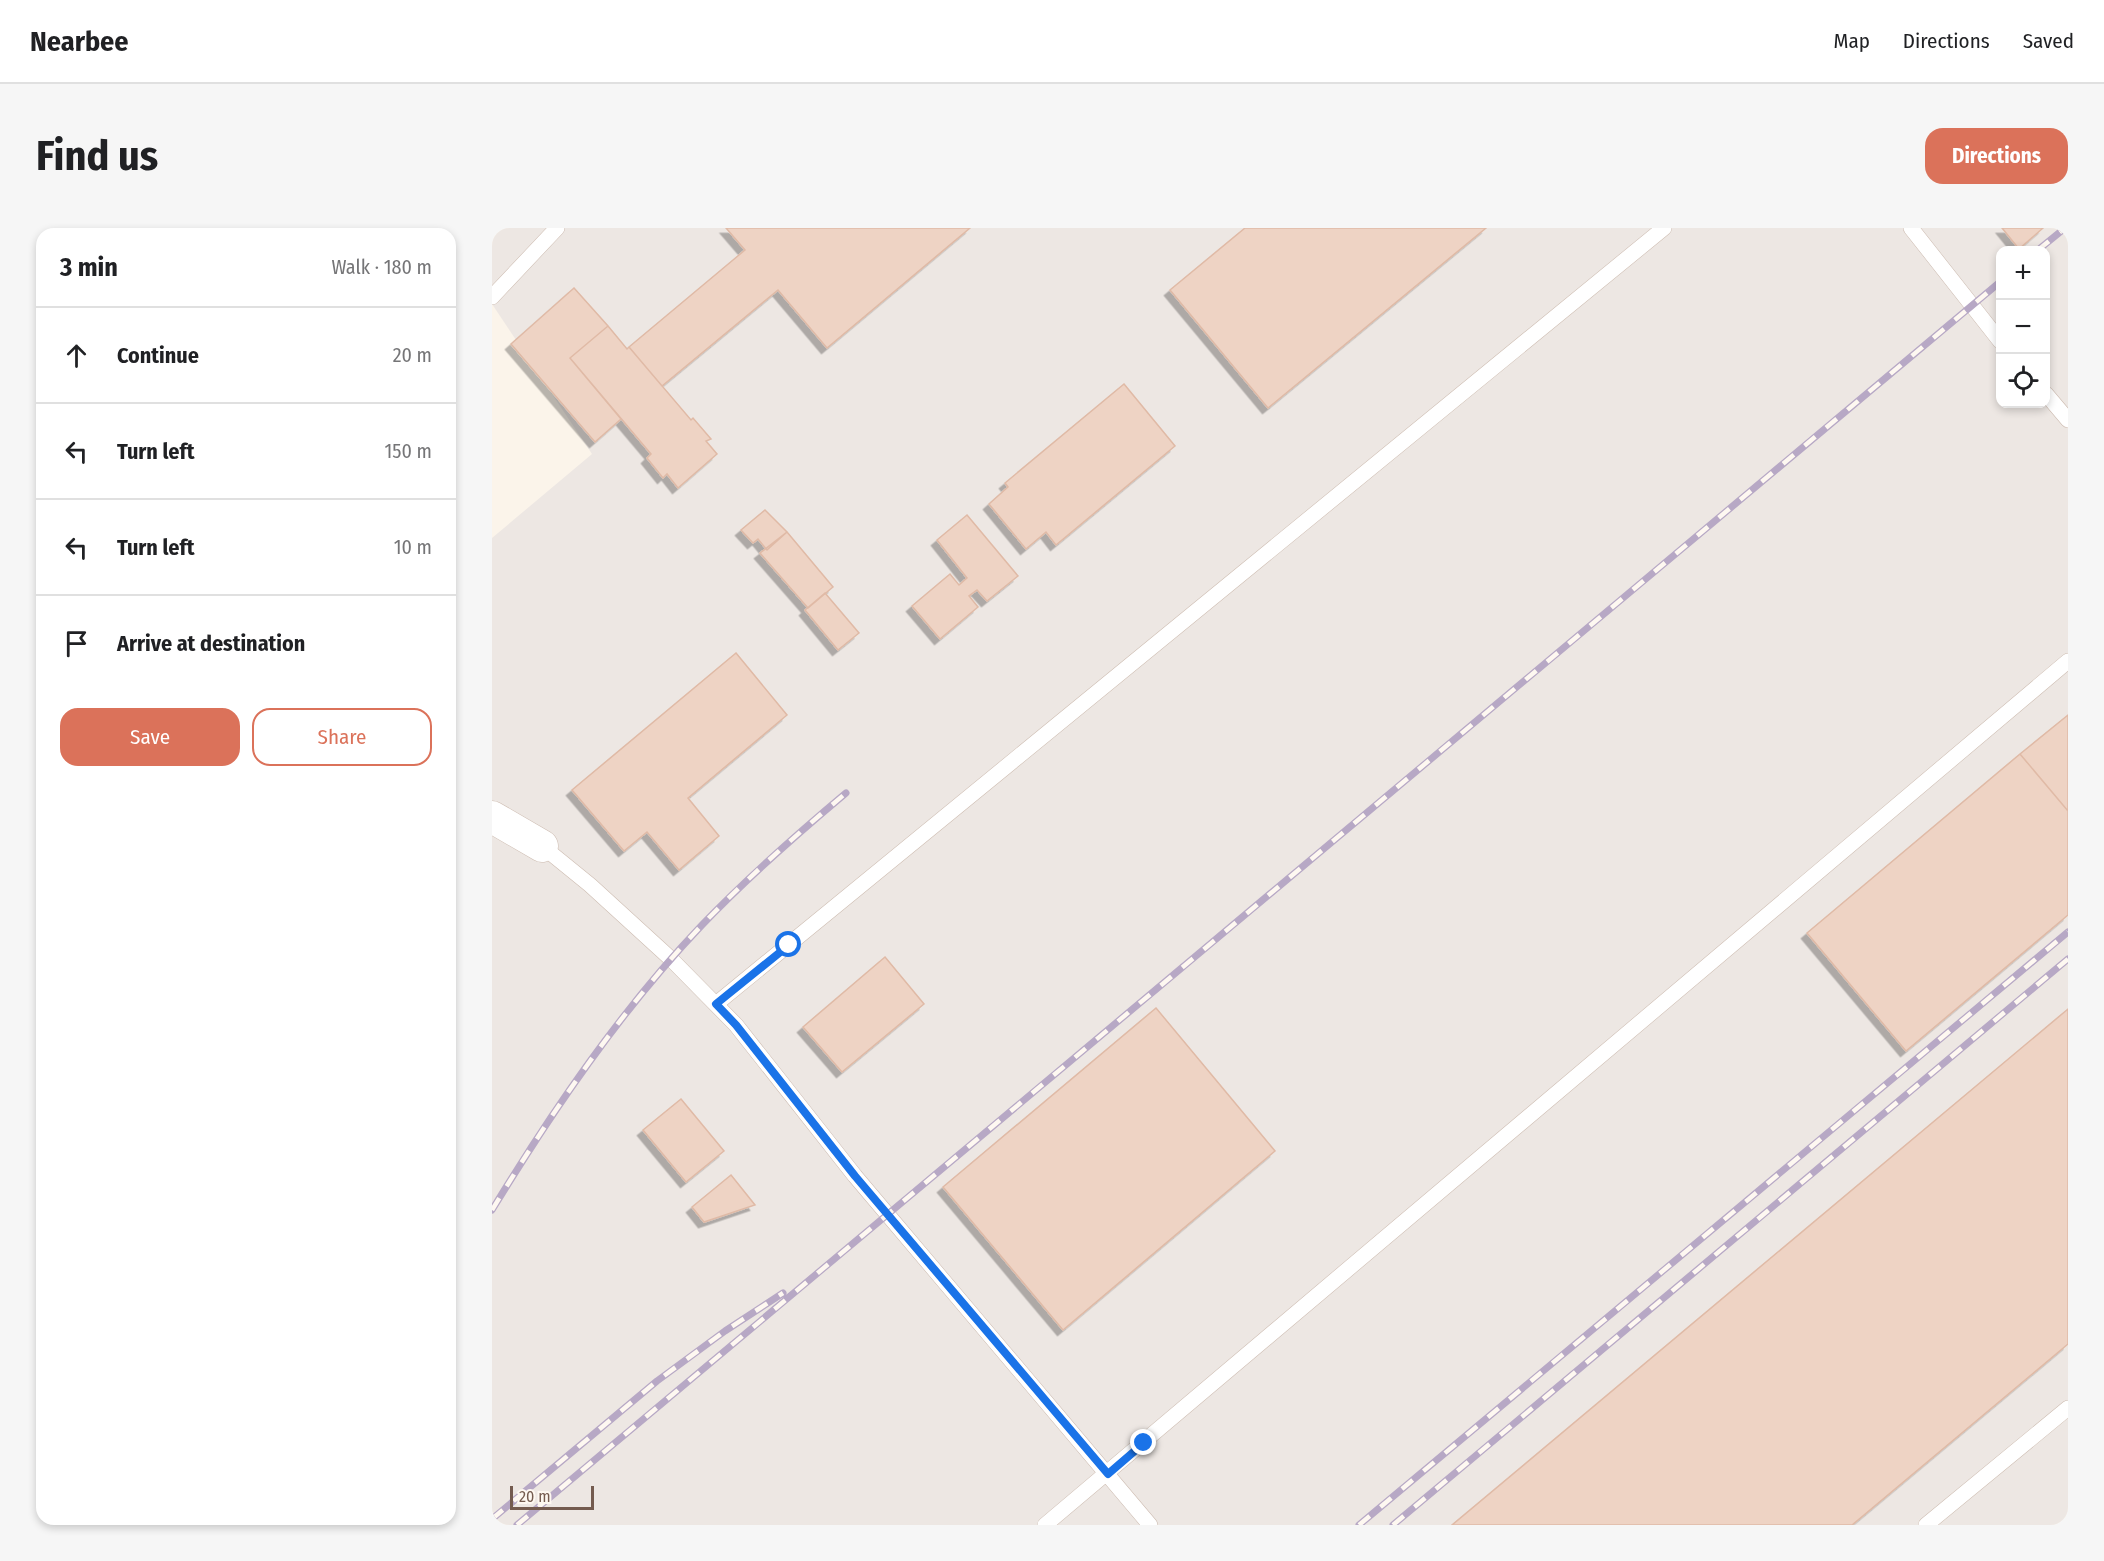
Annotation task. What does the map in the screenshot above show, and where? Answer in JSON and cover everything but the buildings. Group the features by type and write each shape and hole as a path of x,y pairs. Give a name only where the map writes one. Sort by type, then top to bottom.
{"street":[{"path":"492,817 542,846"}],"lane":[{"path":"492,297 557,228"},
{"path":"716,1004 1664,228"},
{"path":"1911,228 1971,306 1996,334"},
{"path":"2050,399 2068,420"},
{"path":"1045,1525 2068,661"},
{"path":"542,846 591,885 671,959 736,1025 855,1176 1150,1525"},
{"path":"1926,1525 2068,1408"}],"shaded area":[{"path":"492,228 2068,228 2068,1525 492,1525 492,538 592,454 492,304"}],"railway":[{"path":"2043,246 2065,228"},
{"path":"517,1525 1996,285"},
{"path":"492,1210 564,1098 616,1026 672,958 754,874 846,793"},
{"path":"1359,1525 2068,932"},
{"path":"1393,1525 2068,959"},
{"path":"492,1519 657,1381 725,1331 783,1293"}],"route":[{"path":"789,945 716,1004 736,1025 855,1176 1108,1474 1144,1443"}]}
